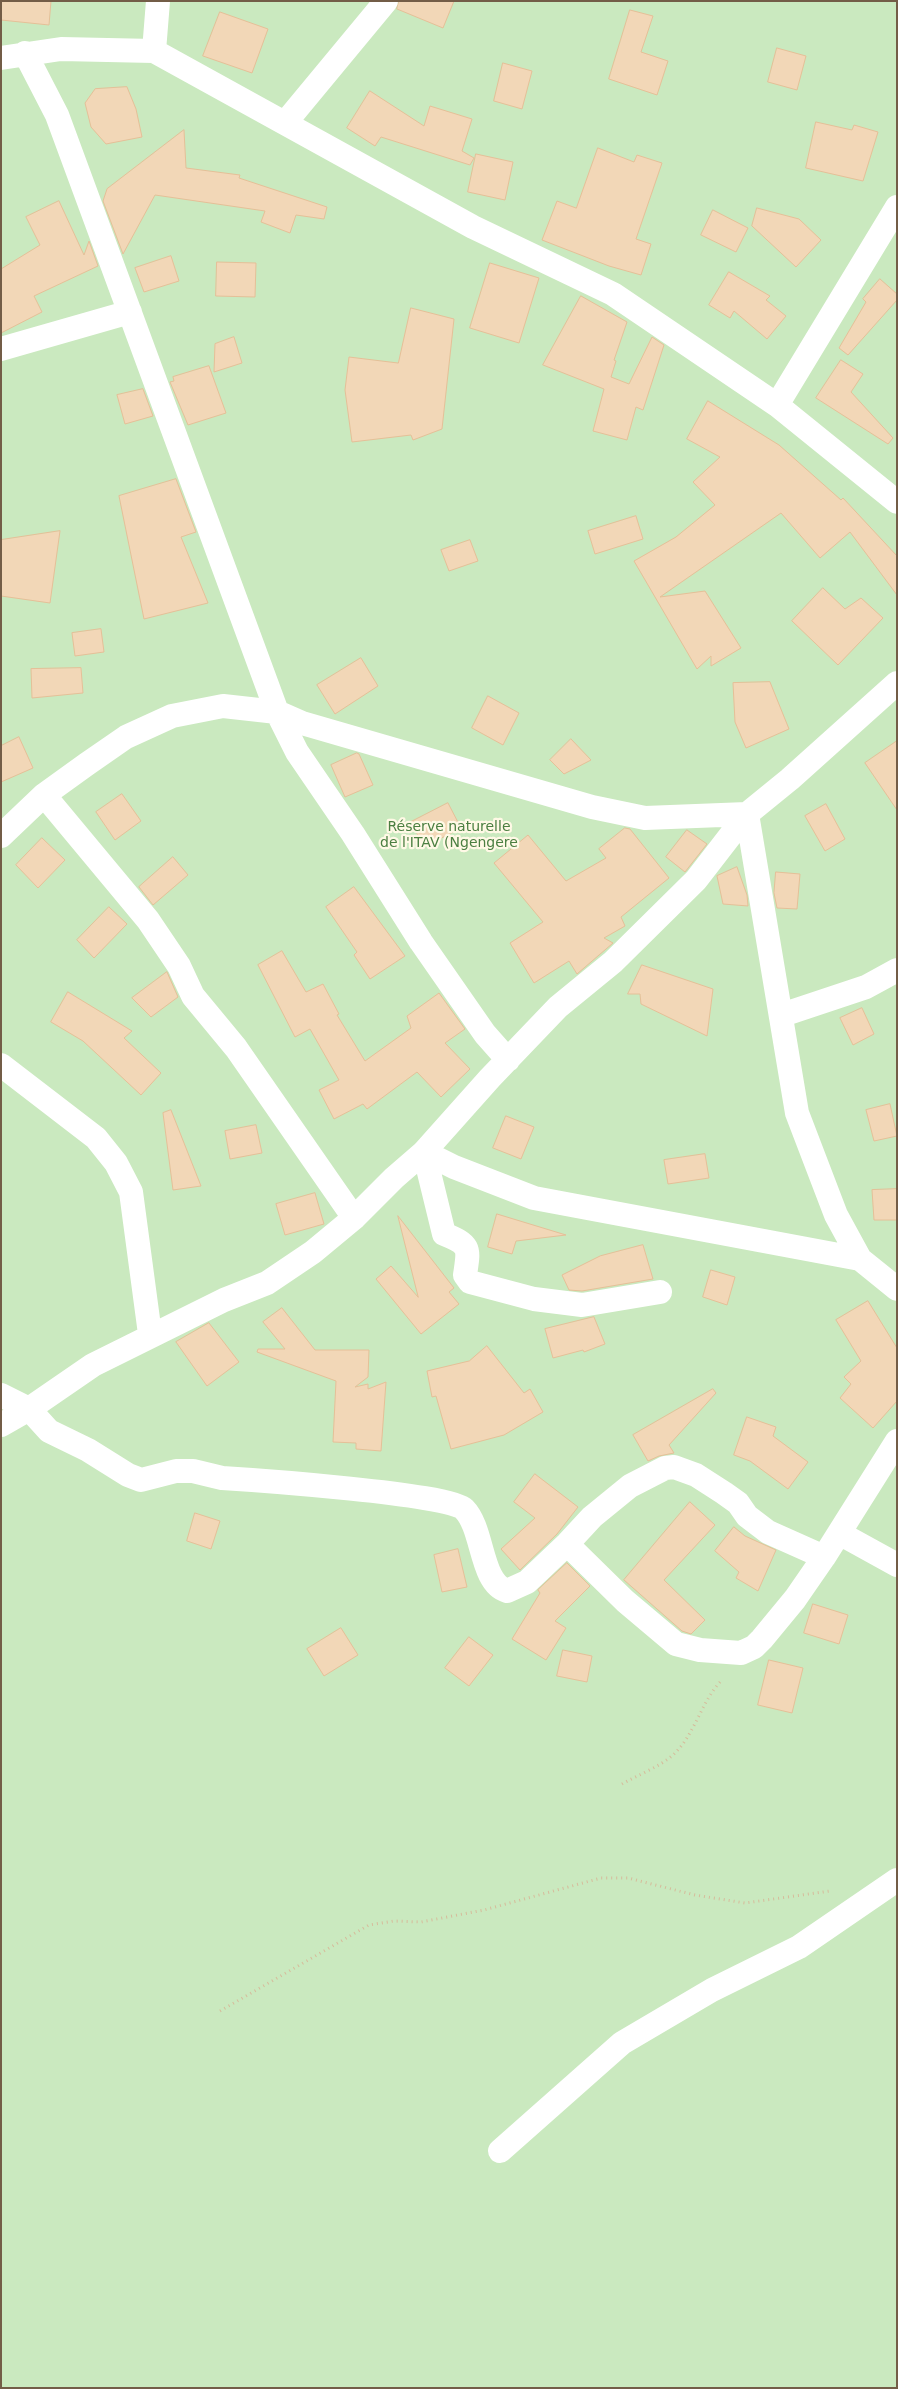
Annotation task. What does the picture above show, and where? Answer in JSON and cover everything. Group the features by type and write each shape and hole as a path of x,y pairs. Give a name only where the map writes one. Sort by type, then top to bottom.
{"street":[{"path":"154,51 158,1"},
{"path":"285,123 386,1"},
{"path":"1,58 61,49 154,51 473,227 613,294 777,404 897,502"},
{"path":"25,53 57,115 277,712 297,752 353,834 421,942 485,1034 508,1060"},
{"path":"777,404 897,207"},
{"path":"1,349 130,312"},
{"path":"1,1425 29,1409 93,1365 150,1334 224,1300 267,1283 313,1252 354,1218 394,1178 424,1152 558,1007 613,962 696,880 747,814 790,779 897,683"},
{"path":"4,825 126,737 172,716 224,706 277,712 302,723 592,807 646,818 747,814"},
{"path":"44,795 148,920 179,966 193,996 236,1048 354,1218"},
{"path":"747,814 797,1113 836,1215 860,1259 897,1289"},
{"path":"782,1015 866,987 897,970"},
{"path":"1,1065 96,1138 116,1163 131,1192 150,1334"},
{"path":"424,1152 454,1167 534,1198 860,1259"},
{"path":"424,1152 444,1234 462,1241 467,1246 468,1255 465,1276 470,1282 534,1299 582,1306 660,1292"},
{"path":"1,1394 29,1409 49,1430 88,1450 128,1475 141,1480 176,1471 192,1471 222,1478 413,1496 447,1502 464,1508 474,1526 495,1584 507,1591 527,1582 592,1517 630,1486 666,1468 674,1467 696,1475 724,1493 738,1503 747,1516 768,1532 824,1557"},
{"path":"567,1544 626,1601 676,1644 700,1650 741,1652 754,1648 795,1599 839,1534 897,1441"},
{"path":"839,1534 897,1565"},
{"path":"500,2151 622,2043 712,1990 799,1947 897,1880"}],"path":[{"path":"622,1784 673,1755 686,1737 710,1692 727,1674 741,1652"},
{"path":"220,2011 369,1925 394,1921 421,1922 484,1910 601,1878 628,1878 695,1895 745,1903 800,1897 839,1890"}],"green space":[{"name":"Réserve naturelle de l'ITAV (Ngengere","path":"1,1 897,1 897,2388 1,2388"}],"building":[{"path":"1,1 51,1 49,25 1,20"},
{"path":"399,1 454,1 443,28 397,9"},
{"path":"630,10 653,16 641,52 668,61 657,95 609,79"},
{"path":"220,12 268,29 252,73 203,56"},
{"path":"777,48 806,56 797,90 768,82"},
{"path":"503,63 532,71 522,109 494,101"},
{"path":"127,87 136,109 142,137 106,144 91,127 85,103 95,89"},
{"path":"370,91 424,126 430,106 472,119 462,151 474,158 470,165 381,137 375,146 347,128"},
{"path":"816,122 852,130 854,125 878,132 863,181 806,168"},
{"path":"184,130 186,168 240,175 239,178 327,207 324,219 296,215 290,233 261,222 265,211 155,195 123,254 103,201 107,189"},
{"path":"598,148 634,162 637,155 662,163 636,239 651,244 641,275 609,266 542,240 557,201 576,208"},
{"path":"476,154 513,162 505,200 468,192"},
{"path":"59,201 84,255 89,241 98,266 34,296 42,312 1,333 1,269 40,245 26,217"},
{"path":"757,208 799,219 821,240 796,267 752,226"},
{"path":"713,210 748,228 736,252 701,235"},
{"path":"171,256 179,281 144,292 135,268"},
{"path":"217,262 256,263 255,297 216,296"},
{"path":"490,263 539,278 519,343 470,328"},
{"path":"729,272 770,296 766,300 786,316 767,339 734,311 730,318 709,305"},
{"path":"880,279 897,294 897,300 848,355 839,348 866,302 863,299"},
{"path":"581,296 627,322 614,360 616,361 611,377 629,384 652,337 664,345 643,410 636,407 627,440 593,431 604,389 543,365"},
{"path":"411,308 454,319 442,429 413,440 411,435 352,442 345,390 349,357 398,363"},
{"path":"234,337 242,363 214,372 215,344"},
{"path":"841,360 863,374 851,392 893,438 888,444 816,398"},
{"path":"209,366 226,413 188,425 170,382 174,381 173,377"},
{"path":"143,389 153,416 125,424 117,395"},
{"path":"708,401 779,445 841,500 843,498 897,556 897,595 850,532 820,558 781,513 660,597 705,591 741,648 711,666 711,656 697,669 634,561 676,537 715,505 693,482 720,457 687,439"},
{"path":"176,479 196,532 181,537 208,603 144,619 119,496"},
{"path":"636,516 643,539 595,554 588,531"},
{"path":"60,531 50,603 1,596 1,540"},
{"path":"470,540 478,561 449,571 441,550"},
{"path":"823,588 845,609 861,598 883,618 838,665 792,621"},
{"path":"101,629 104,652 75,656 72,633"},
{"path":"361,658 378,686 335,714 317,685"},
{"path":"81,668 83,693 32,698 31,669"},
{"path":"770,682 789,729 746,748 735,722 733,683"},
{"path":"488,696 519,713 503,745 472,728"},
{"path":"19,737 33,768 1,782 1,746"},
{"path":"571,739 591,760 564,774 550,760"},
{"path":"897,741 897,810 865,763"},
{"path":"357,753 373,785 345,797 331,765"},
{"path":"122,794 141,821 115,840 96,812"},
{"path":"448,803 461,828 424,847 411,822"},
{"path":"826,804 845,839 825,851 805,816"},
{"path":"625,828 630,829 669,878 621,917 625,926 604,938 613,943 577,974 569,961 534,983 510,943 543,922 494,863 528,835 566,881 606,858 599,849"},
{"path":"687,830 707,844 685,872 666,857"},
{"path":"42,838 65,860 38,888 16,865"},
{"path":"173,857 188,875 153,905 139,887"},
{"path":"737,867 747,895 748,906 723,904 717,876"},
{"path":"776,872 800,874 797,909 777,908 774,893"},
{"path":"354,887 405,956 370,979 354,955 357,952 326,907"},
{"path":"109,907 127,924 94,958 77,940"},
{"path":"282,951 306,992 323,984 339,1014 337,1015 365,1061 411,1028 407,1016 439,993 465,1029 445,1043 470,1069 441,1097 417,1072 367,1109 363,1104 334,1119 319,1090 339,1080 310,1029 295,1037 258,965"},
{"path":"642,965 713,989 707,1036 641,1004 640,994 628,994"},
{"path":"167,972 178,997 151,1017 132,998"},
{"path":"68,992 132,1031 124,1038 161,1073 141,1095 83,1041 51,1022"},
{"path":"862,1008 874,1034 853,1045 840,1018"},
{"path":"890,1104 897,1136 874,1141 866,1110"},
{"path":"171,1110 201,1186 173,1190 163,1113"},
{"path":"506,1116 534,1127 521,1159 493,1148"},
{"path":"256,1125 262,1153 230,1159 225,1131"},
{"path":"705,1154 709,1178 668,1184 664,1160"},
{"path":"897,1189 897,1220 874,1220 872,1190"},
{"path":"315,1193 324,1224 285,1235 276,1204"},
{"path":"497,1214 566,1235 516,1241 512,1254 488,1247"},
{"path":"398,1216 454,1288 449,1292 459,1304 421,1334 376,1279 391,1266 418,1297"},
{"path":"643,1245 653,1279 582,1291 569,1290 562,1275 600,1256"},
{"path":"711,1270 735,1277 727,1305 703,1297"},
{"path":"868,1301 897,1348 897,1401 873,1428 840,1398 851,1384 844,1377 861,1361 836,1320"},
{"path":"282,1308 315,1350 369,1350 368,1377 355,1387 368,1384 368,1389 386,1382 381,1451 356,1449 356,1443 333,1442 336,1381 257,1352 258,1349 285,1349 263,1322"},
{"path":"594,1317 605,1344 584,1352 583,1350 553,1358 545,1329"},
{"path":"209,1323 239,1362 207,1386 176,1342"},
{"path":"487,1346 524,1393 530,1389 543,1412 504,1435 451,1449 436,1396 432,1397 427,1371 469,1361"},
{"path":"713,1389 716,1393 669,1445 674,1453 659,1456 648,1461 633,1435"},
{"path":"747,1417 776,1427 773,1436 808,1462 788,1489 750,1461 734,1455"},
{"path":"535,1474 578,1507 557,1534 520,1570 501,1549 535,1518 514,1502"},
{"path":"690,1502 715,1525 664,1580 705,1620 691,1634 682,1631 624,1580"},
{"path":"195,1513 220,1521 211,1549 187,1541"},
{"path":"734,1527 745,1536 776,1550 758,1591 736,1578 739,1572 715,1551"},
{"path":"458,1549 467,1587 442,1592 434,1555"},
{"path":"567,1563 590,1586 555,1621 566,1628 546,1660 512,1639 540,1593 538,1590"},
{"path":"813,1604 848,1615 839,1644 804,1633"},
{"path":"341,1628 358,1655 324,1676 307,1649"},
{"path":"469,1637 493,1655 469,1686 445,1668"},
{"path":"563,1650 592,1656 587,1682 557,1676"},
{"path":"769,1660 803,1668 792,1713 758,1705"}]}
